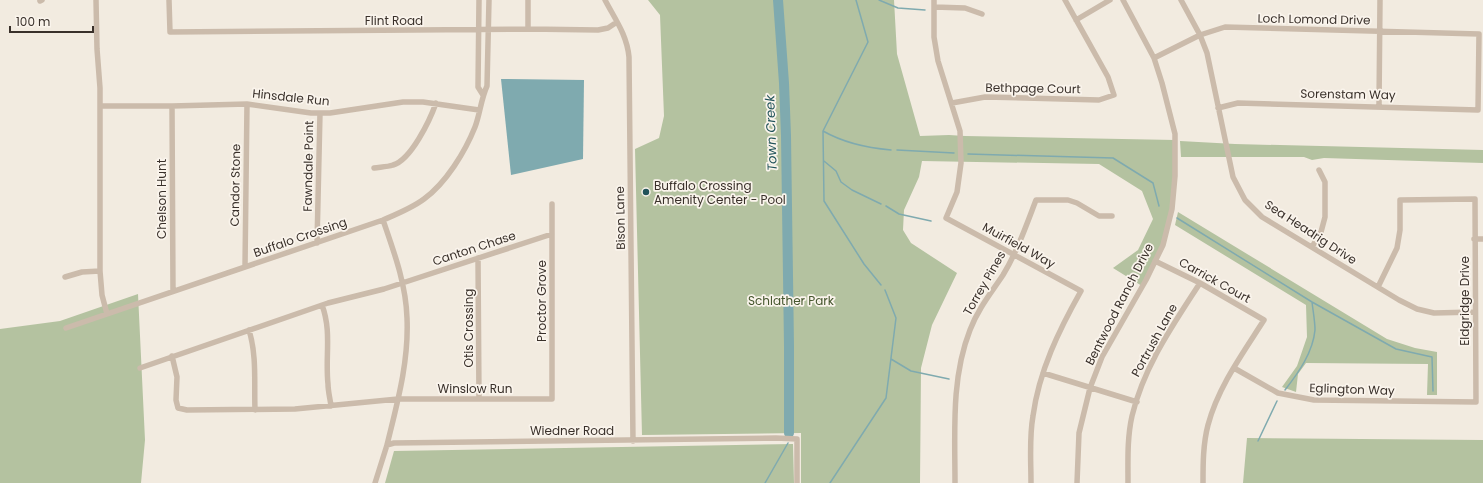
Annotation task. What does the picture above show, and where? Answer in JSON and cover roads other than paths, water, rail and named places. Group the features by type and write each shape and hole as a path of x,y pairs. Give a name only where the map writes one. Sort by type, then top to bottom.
{"street":[{"path":"96,0 100,106 100,271 102,295 107,314"},
{"name":"Flint Road","path":"169,0 170,32 528,29 598,30 608,28 617,22"},
{"name":"Buffalo Crossing","path":"479,0 478,87 483,95"},
{"name":"Buffalo Crossing","path":"66,328 383,220 424,199 444,180 465,148 475,126 483,95 487,86 489,30 488,0"},
{"path":"528,0 528,29"},
{"name":"Bison Lane","path":"605,0 623,32 629,57 633,441"},
{"path":"934,0 934,37 938,61 952,103"},
{"path":"1065,0 1076,20 1110,0"},
{"name":"Bentwood Ranch Drive","path":"1077,483 1079,433 1090,388 1102,357 1146,280 1163,245 1172,209 1175,176 1175,134 1154,58 1123,0"},
{"name":"Sea Headrig Drive","path":"1181,0 1200,35 1207,53 1232,177 1245,200 1262,217 1399,300 1417,309 1434,314 1475,312"},
{"path":"1379,106 1380,0"},
{"path":"934,7 965,8 982,14"},
{"name":"Bethpage Court","path":"952,103 985,97 1099,100 1114,95 1108,77 1076,20"},
{"name":"Loch Lomond Drive","path":"1154,58 1200,35 1225,27 1480,34 1481,68"},
{"name":"Sorenstam Way","path":"1218,108 1238,103 1478,110 1481,68"},
{"name":"Hinsdale Run","path":"100,106 247,104 320,113 341,112 403,102 423,102 479,110"},
{"path":"374,168 394,165 408,153 421,136 436,103"},
{"name":"Muirfield Way","path":"952,103 960,131 961,163 957,192 946,218 1081,291 1064,320 1043,373"},
{"name":"Candor Stone","path":"245,267 247,104"},
{"name":"Chelson Hunt","path":"172,106 173,291"},
{"name":"Fawndale Point","path":"317,243 320,113"},
{"path":"1312,247 1321,232 1324,217 1325,182 1319,170"},
{"name":"Eldgridge Drive","path":"1378,287 1397,248 1400,230 1400,200 1475,199 1476,402"},
{"name":"Torrey Pines","path":"955,483 956,385 962,353 970,329 984,302 1003,275 1014,254 1036,200 1068,200 1077,203 1099,216 1112,216"},
{"name":"Proctor Grove","path":"552,204 552,399"},
{"path":"375,483 387,445 398,399 406,353 407,318 402,283 397,262 383,220"},
{"name":"Canton Chase","path":"140,368 322,305 384,290 552,234"},
{"path":"1474,239 1483,239"},
{"name":"Otis Crossing","path":"478,258 479,399"},
{"name":"Carrick Court","path":"1155,261 1200,283 1264,320 1234,368"},
{"path":"65,277 82,272 100,271"},
{"name":"Portrush Lane","path":"1128,483 1128,443 1132,416 1141,387 1152,361 1200,283"},
{"path":"322,305 327,317 328,384 331,406"},
{"path":"249,330 254,354 255,410"},
{"name":"Winslow Run","path":"172,356 177,377 176,400 178,408 187,410 295,409 398,399 552,399"},
{"path":"1203,483 1204,452 1208,426 1215,403 1234,368"},
{"name":"Eglington Way","path":"1234,368 1278,393 1314,400 1476,402"},
{"path":"1031,483 1033,416 1043,373 1137,402"},
{"name":"Wiedner Road","path":"387,445 408,442 796,439 797,483"}],"water":[{"path":"501,79 584,80 583,159 511,175"}],"waterway":[{"name":"Town Creek","path":"778,0 786,136 789,433"},
{"path":"856,0 868,42 823,131 824,201 864,264 881,285"},
{"path":"879,0 898,8 925,10"},
{"path":"823,131 839,139 856,144 891,150"},
{"path":"897,150 954,153"},
{"path":"968,154 1113,158 1153,183 1159,206"},
{"path":"824,161 836,171 841,182 852,190 881,204"},
{"path":"886,206 899,214 931,221"},
{"path":"1177,218 1312,302 1396,349 1432,357 1433,391"},
{"path":"830,483 886,398 896,318 885,290"},
{"path":"1285,390 1300,369 1314,338 1315,330 1312,302"},
{"path":"891,359 911,371 949,379"},
{"path":"1258,441 1277,401"},
{"name":"Town Creek","path":"765,483 788,443"}],"place":[{"name":"Buffalo Crossing Amenity Center - Pool","path":"646,192"}],"park label":[{"name":"Schlather Park","path":"791,300"}]}
